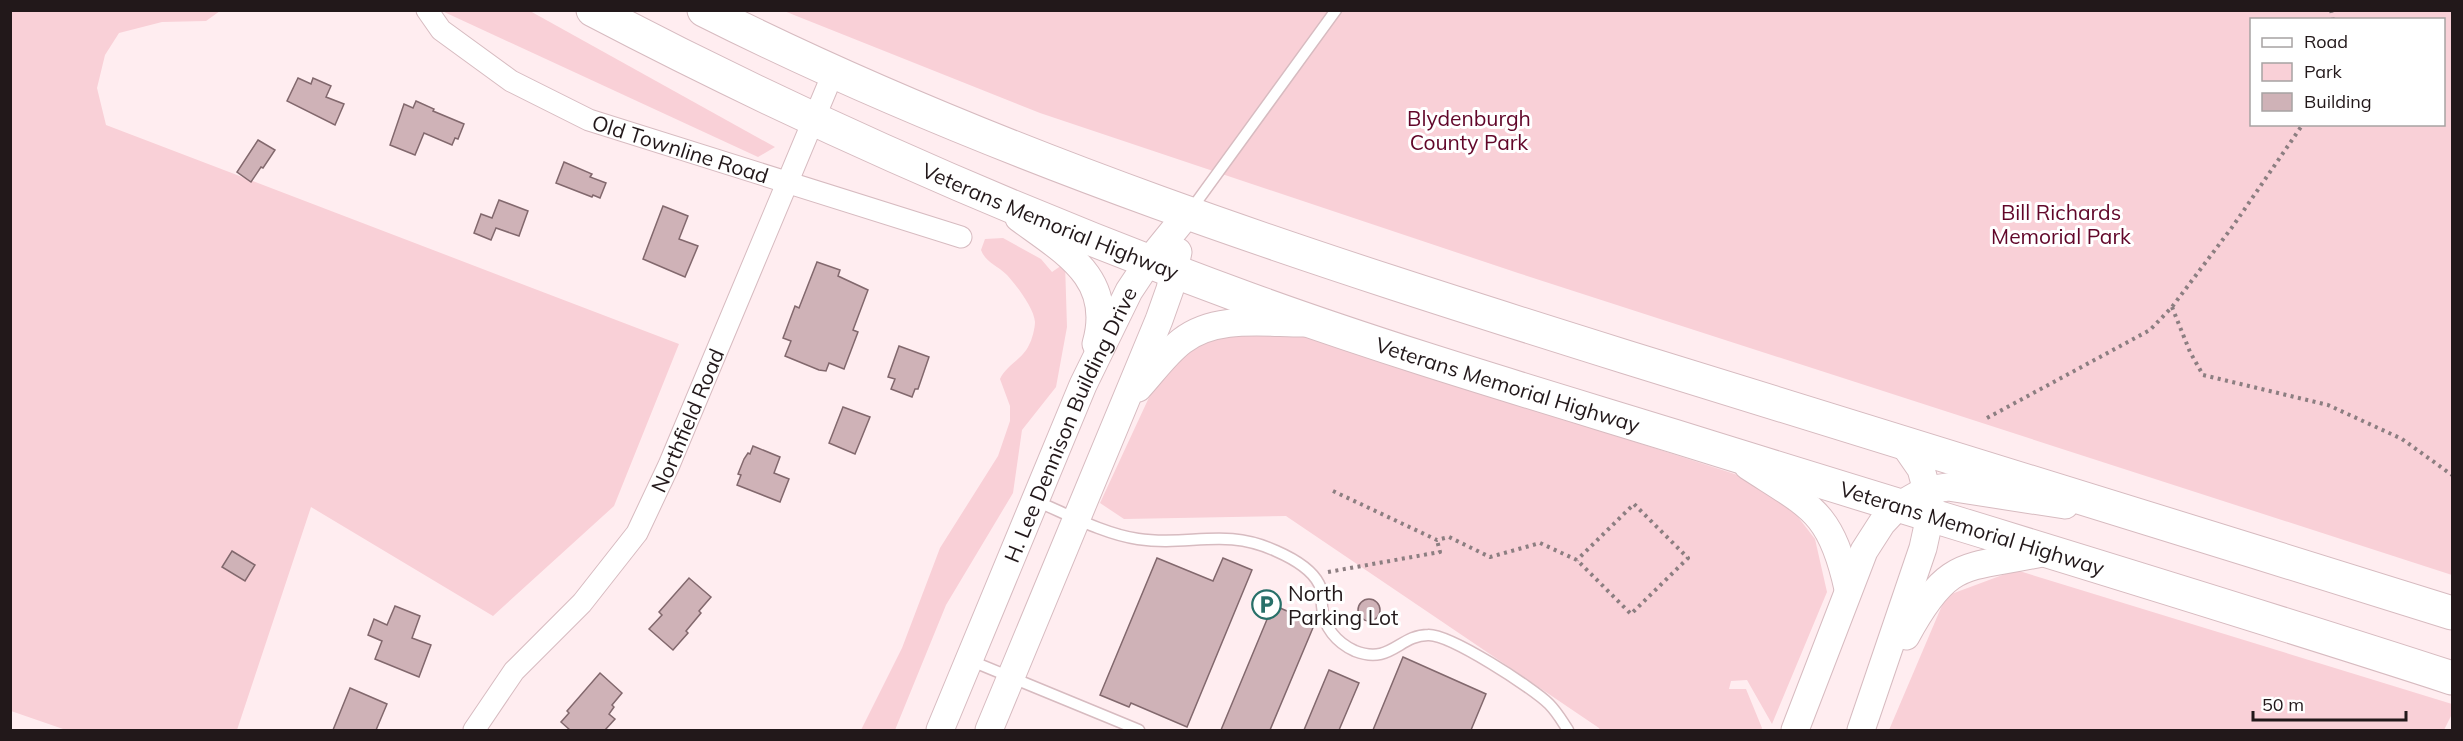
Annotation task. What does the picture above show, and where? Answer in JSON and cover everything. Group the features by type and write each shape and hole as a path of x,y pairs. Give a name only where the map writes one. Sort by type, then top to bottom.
{"highway":[{"name":"Veterans Memorial Highway","path":"593,10 716,74 813,120 994,199 1162,266 1319,324 1729,453 1918,504 2046,552 2452,678"},
{"path":"704,10 834,71 1052,162 1188,213 1352,270 2452,613"}],"street":[{"name":"Old Townline Road","path":"427,10 441,30 511,81 589,120 961,237"},
{"name":"Northfield Road","path":"474,730 514,671 582,603 637,533 669,465 834,71"},
{"path":"994,199 1076,261 1095,289 1100,311 1100,328 1083,385"},
{"name":"H. Lee Dennison Building Drive","path":"989,730 1161,313 1162,266 1188,213"},
{"name":"H. Lee Dennison Building Drive","path":"940,730 1083,385 1129,291 1162,266"},
{"path":"1125,403 1172,351 1191,335 1201,330 1236,323 1319,324"},
{"path":"1861,730 1923,548 1918,504 1921,470 1903,443"},
{"path":"1729,453 1816,512 1836,545 1848,589"},
{"path":"1795,730 1848,589 1864,551 1882,523 1948,487 2140,517"},
{"path":"1875,692 1917,613 1945,579 1972,565 2001,562 2046,552"}],"lane":[{"path":"1188,213 1336,10"},
{"path":"1035,501 1135,539 1161,541 1226,538 1247,540 1278,552 1304,567 1312,575 1322,592 1322,613 1326,622 1337,640 1352,650 1371,655 1388,653 1410,640 1428,635 1447,640 1538,695 1560,716 1568,730"},
{"path":"969,660 1139,730"}],"path":[{"path":"1987,418 2150,330 2172,307 2233,226 2302,126"},
{"path":"2172,307 2190,352 2203,375 2328,405 2402,439 2452,475"},
{"path":"1333,491 1437,540 1449,537 1490,557 1540,543 1577,560 1631,614 1688,558 1634,504 1577,560"},
{"path":"1312,575 1440,552 1437,540"}],"green space":[{"path":"11,11 220,11 206,21 162,22 119,33 105,55 97,88 106,125 679,344 614,506 493,616 311,507 237,730 66,730 11,711"},
{"path":"442,11 530,11 775,147 758,157"},
{"name":"Bill Richards Memorial Park","path":"784,11 2452,11 2452,575 1518,273 1040,113"},
{"path":"1003,238 1041,259 1052,272 1065,263 1067,327 1056,387 1022,430 1013,493 946,605 895,730 861,730 902,648 940,548 998,456 1010,421 1010,406 1000,379 1026,350 1035,322 1020,291 1007,275 986,258 981,250 985,239"},
{"path":"1228,328 1282,328 1775,487 1815,539 1827,592 1772,724 1747,680 1731,681 1729,689 1746,689 1761,730 1600,730 1286,516 1124,519 1100,503 1152,391 1186,345"},
{"path":"2016,570 2452,704 2452,714 2444,730 1889,730 1946,596"}],"building":[{"path":"298,78 311,84 313,78 331,86 326,97 344,104 335,125 287,101"},
{"path":"416,101 464,124 458,139 455,138 452,145 424,133 415,155 390,145 404,104 413,108"},
{"path":"258,140 275,150 251,182 237,172"},
{"path":"564,162 606,183 600,198 556,183"},
{"path":"499,200 528,211 519,236 496,228 491,240 474,233 481,214 492,218"},
{"path":"663,206 688,216 679,239 698,246 685,277 643,259"},
{"path":"817,262 840,270 838,276 868,290 853,330 858,332 844,369 829,363 826,371 819,370 785,356 791,341 783,338 795,306 799,308"},
{"path":"899,346 929,357 918,389 915,389 912,397 891,389 895,379 888,377"},
{"path":"843,407 870,417 855,454 829,443"},
{"path":"753,446 780,457 774,473 789,479 780,502 737,485 741,475 738,474 744,459 748,453 750,454"},
{"path":"232,551 255,565 245,581 222,567"},
{"path":"1157,558 1213,581 1223,558 1252,570 1187,727 1131,703 1129,707 1100,695"},
{"path":"689,578 711,597 686,631 688,633 673,650 649,629 662,615 659,612"},
{"path":"1369,599 1377,602 1380,610 1377,618 1369,621 1361,618 1358,610 1361,602"},
{"path":"1273,605 1315,623 1270,730 1221,730"},
{"path":"395,606 420,616 412,638 431,645 419,677 375,659 382,641 368,635 374,619 387,625"},
{"path":"1403,657 1486,694 1471,730 1373,730"},
{"path":"1329,670 1359,683 1339,730 1304,730"},
{"path":"600,673 622,693 612,705 614,707 609,714 615,719 605,730 570,730 561,722 569,713 567,711"},
{"path":"350,688 387,704 376,730 333,730"}],"place":[{"name":"North Parking Lot","path":"1267,605"}],"park label":[{"name":"Blydenburgh County Park","path":"1469,130"}]}
